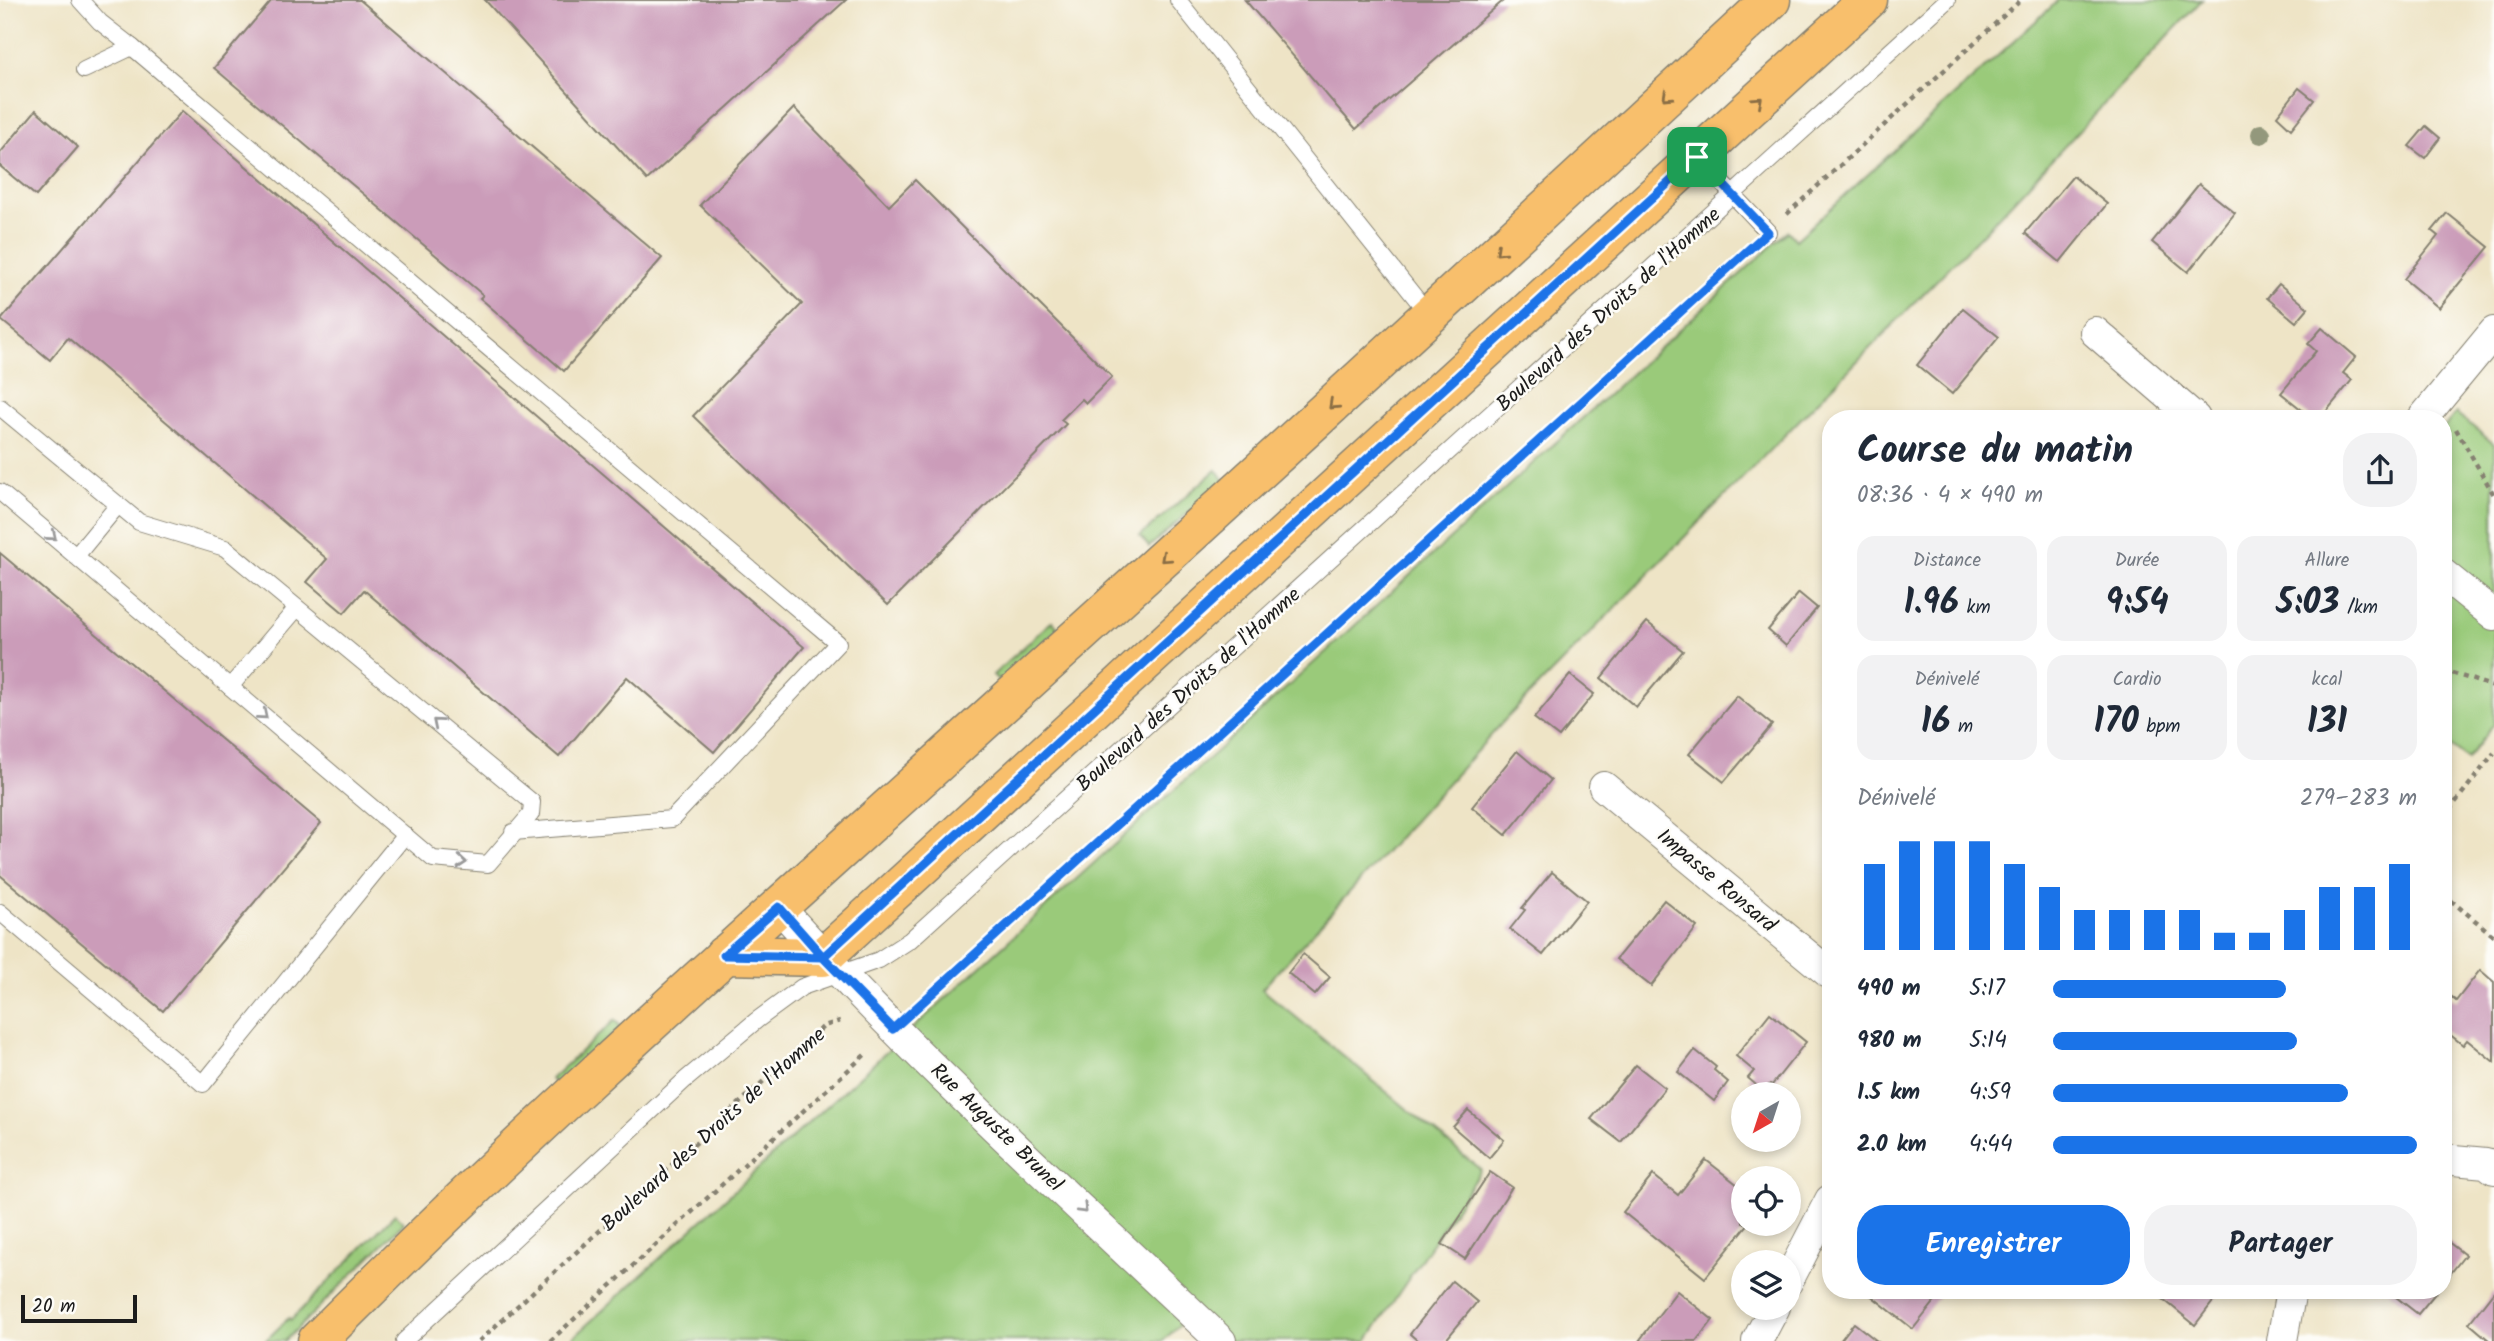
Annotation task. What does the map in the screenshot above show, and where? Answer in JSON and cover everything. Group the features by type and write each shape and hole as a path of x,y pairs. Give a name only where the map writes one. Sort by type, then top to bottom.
{"main road":[{"path":"317,1341 399,1258 724,955 1430,316 1771,0"},
{"name":"Boulevard des Droits de l'Homme","path":"724,955 831,965 1868,0"}],"street":[{"path":"2095,332 2186,410"},
{"path":"2431,409 2494,332"},
{"path":"2452,581 2494,615"},
{"name":"Impasse Ronsard","path":"1604,787 1822,967"},
{"name":"Rue Auguste Brunel","path":"779,907 831,965 892,1019 1221,1341"},
{"path":"2452,1160 2486,1163 2494,1169"},
{"path":"1801,1256 1822,1215"},
{"path":"2282,1341 2289,1299"},
{"path":"1757,1341 1768,1320"}],"lane":[{"path":"80,0 100,22 838,643 672,819 513,832"},
{"path":"1178,0 1430,316"},
{"name":"Boulevard des Droits de l'Homme","path":"404,1341 685,1080 757,1020 831,965 878,960 910,940 1947,0"},
{"path":"84,70 132,47"},
{"path":"1697,157 1768,232"},
{"path":"0,407 139,522 225,548 532,802 531,814 488,864 433,859 0,492"},
{"path":"76,556 118,505"},
{"path":"230,687 297,608"},
{"path":"0,912 203,1083 405,835"}],"path":[{"name":"Boulevard des Droits de l'Homme","path":"479,1341 824,1026 892,1019 1768,232 2021,0"},
{"path":"2452,438 2494,495"},
{"path":"2452,673 2494,687"},
{"path":"2452,807 2494,753"},
{"path":"2452,901 2494,936"},
{"path":"550,1341 892,1019"}],"green space":[{"path":"2059,0 2202,0 1982,234 1504,721 1262,989 1481,1170 1367,1341 1226,1341 1194,1311 1163,1341 569,1341 1788,231 1796,240"},
{"path":"2456,413 2494,444 2494,724 2467,759 2452,747 2452,418"},
{"path":"1216,470 1225,480 1149,547 1140,536"},
{"path":"1052,621 1059,629 1000,682 993,675"},
{"path":"615,1020 621,1027 557,1086 551,1079"},
{"path":"395,1214 404,1223 285,1341 265,1341 289,1318 291,1320"}],"building":[{"path":"272,0 360,0 662,258 564,371 480,298 483,295 214,68"},
{"path":"485,0 846,0 647,180"},
{"path":"1245,0 1504,0 1356,129"},
{"path":"2299,88 2314,100 2291,129 2277,116"},
{"path":"794,108 889,206 915,180 1112,377 1086,403 1082,399 1061,420 1066,424 888,605 693,416 802,304 700,205"},
{"path":"36,110 78,147 36,196 0,166 0,153"},
{"path":"182,111 804,647 714,752 627,677 559,757 364,590 344,613 307,582 327,559 68,338 50,360 1,320"},
{"path":"2426,126 2440,138 2425,158 2409,146"},
{"path":"2073,176 2107,204 2060,262 2025,233"},
{"path":"2199,184 2235,213 2188,272 2152,242"},
{"path":"2447,213 2489,247 2439,308 2404,279 2438,236 2432,231"},
{"path":"2279,284 2308,308 2296,322 2267,298"},
{"path":"1963,308 1999,337 1952,394 1917,365"},
{"path":"2322,328 2356,357 2343,373 2352,380 2328,410 2302,410 2281,393 2316,351 2308,344"},
{"path":"0,553 321,823 163,1011 0,875"},
{"path":"1799,593 1817,608 1786,646 1768,630"},
{"path":"1647,622 1683,651 1636,707 1601,678"},
{"path":"1570,675 1594,694 1559,737 1534,718"},
{"path":"1737,696 1772,725 1724,782 1689,754"},
{"path":"1517,751 1551,780 1506,835 1472,807"},
{"path":"1552,872 1587,901 1543,955 1510,929 1525,910 1522,908"},
{"path":"1664,900 1697,927 1651,986 1616,959"},
{"path":"1303,954 1330,977 1315,995 1288,973"},
{"path":"2480,970 2494,982 2494,1062 2467,1040 2463,1045 2452,1036 2452,998 2456,1001"},
{"path":"1770,1013 1806,1042 1774,1082 1753,1082 1748,1078 1754,1071 1736,1056"},
{"path":"1695,1050 1716,1067 1714,1070 1728,1082 1714,1101 1678,1072"},
{"path":"1636,1065 1665,1088 1621,1142 1591,1119"},
{"path":"1468,1110 1504,1140 1489,1158 1453,1127"},
{"path":"1706,1160 1731,1180 1731,1236 1739,1236 1705,1278 1623,1212 1653,1175 1678,1195"},
{"path":"1490,1172 1512,1187 1465,1259 1442,1244"},
{"path":"2452,1245 2465,1255 2452,1272"},
{"path":"1452,1281 1477,1302 1445,1341 1418,1341 1410,1334"},
{"path":"1677,1291 1713,1320 1697,1341 1639,1341"},
{"path":"2494,1291 2494,1341 2490,1341 2469,1323"},
{"path":"1875,1299 1937,1299 1913,1329"},
{"path":"2163,1299 2215,1299 2195,1325"},
{"path":"2399,1299 2430,1299 2418,1314"},
{"path":"1854,1323 1877,1341 1840,1341"}],"route":[{"path":"1697,157 823,957 779,907 724,955 823,957 893,1029 1768,232 1697,157"}]}
